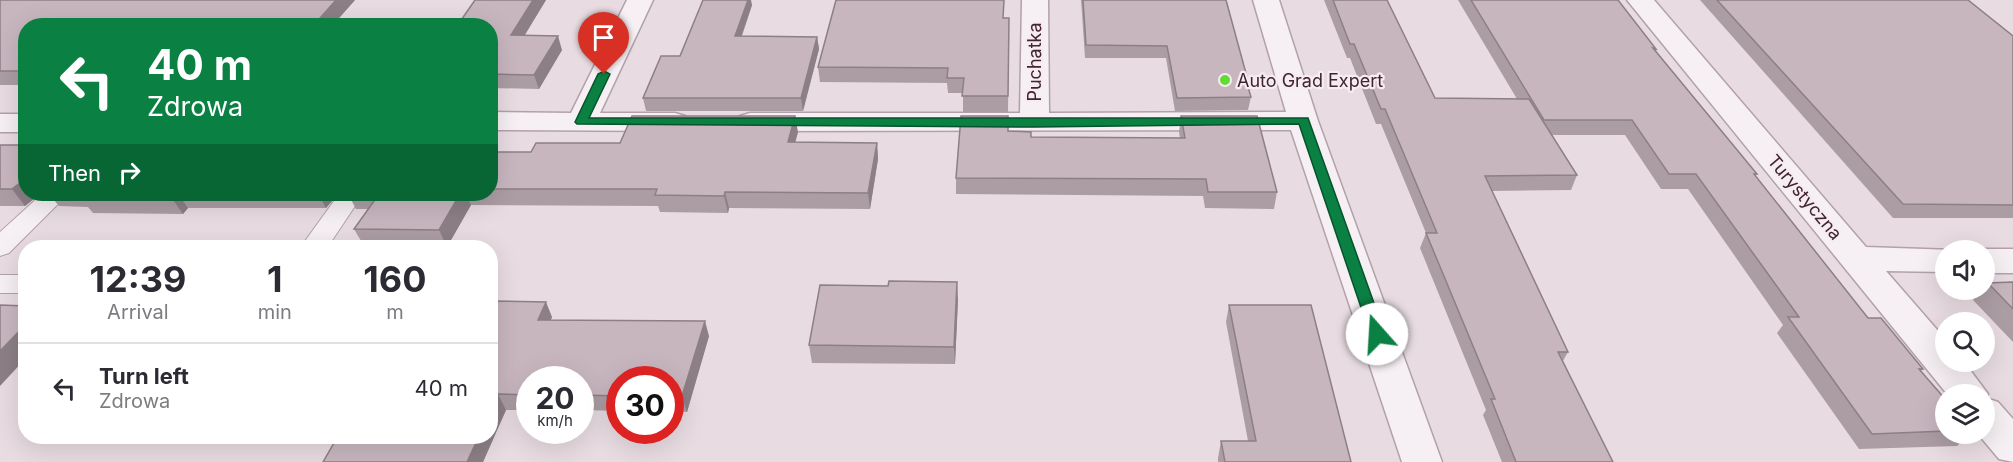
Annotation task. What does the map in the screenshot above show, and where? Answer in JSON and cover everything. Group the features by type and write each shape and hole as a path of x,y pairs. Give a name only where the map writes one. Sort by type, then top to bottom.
{"street":[{"path":"581,122 640,0"},
{"name":"Puchatka","path":"1034,123 1035,0"},
{"path":"1266,0 1303,121 1422,462"},
{"name":"Turystyczna","path":"1640,0 1961,384"},
{"path":"498,121 1034,123 1303,121"},
{"path":"0,123 18,123"},
{"path":"1856,259 1935,260"},
{"path":"1995,261 2013,261"},
{"path":"1995,426 2013,447"}],"lane":[{"path":"0,247 49,201"},
{"path":"319,240 346,201"},
{"path":"0,285 18,284"}],"building":[{"path":"0,0 336,0 320,18 18,18 18,71 0,71"},
{"path":"475,0 533,0 511,35 558,36 534,75 498,74 498,18 463,18"},
{"path":"703,0 748,0 735,36 817,37 801,98 643,98 661,56 680,56"},
{"path":"836,0 1004,0 1003,18 1009,18 1008,96 962,96 964,78 947,78 948,68 818,67"},
{"path":"1083,0 1226,0 1251,97 1177,98 1167,46 1086,45"},
{"path":"1333,0 1387,0 1435,98 1529,99 1577,175 1485,176 1568,352 1558,352 1613,462 1516,462 1491,399 1495,399 1426,233 1437,233 1385,109 1381,109 1354,44 1350,44"},
{"path":"1471,0 1618,0 1656,49 1653,48 1757,174 1754,174 1868,318 1881,318 1923,369 1919,369 1935,387 1935,431 1872,434 1788,317 1799,317 1696,174 1669,174 1632,120 1544,120"},
{"path":"1717,0 1968,0 2013,36 2013,205 1903,204"},
{"path":"632,116 795,116 788,142 877,143 868,193 725,192 724,196 655,195 657,189 498,189 498,152 531,152 536,143 620,143"},
{"path":"961,116 1008,116 1008,131 1031,132 1031,137 1185,138 1181,116 1257,116 1277,192 1208,192 1206,179 956,178"},
{"path":"0,145 18,145 18,184 12,189 0,189"},
{"path":"374,201 456,201 439,230 354,229"},
{"path":"889,281 957,282 954,347 809,345 820,285 888,286"},
{"path":"2013,282 2013,309 1995,290 1995,283"},
{"path":"498,301 546,302 538,320 705,321 684,389 684,366 606,366 606,396 594,395 594,366 516,366 516,395 498,394"},
{"path":"0,305 18,306 18,332 0,351"},
{"path":"1229,305 1311,305 1351,462 1225,462 1221,441 1256,441"},
{"path":"333,444 475,444 467,462 323,462"}],"place":[{"name":"Auto Grad Expert","path":"1225,80"}],"route":[{"path":"604,74 581,122 1303,121 1377,334"}]}
